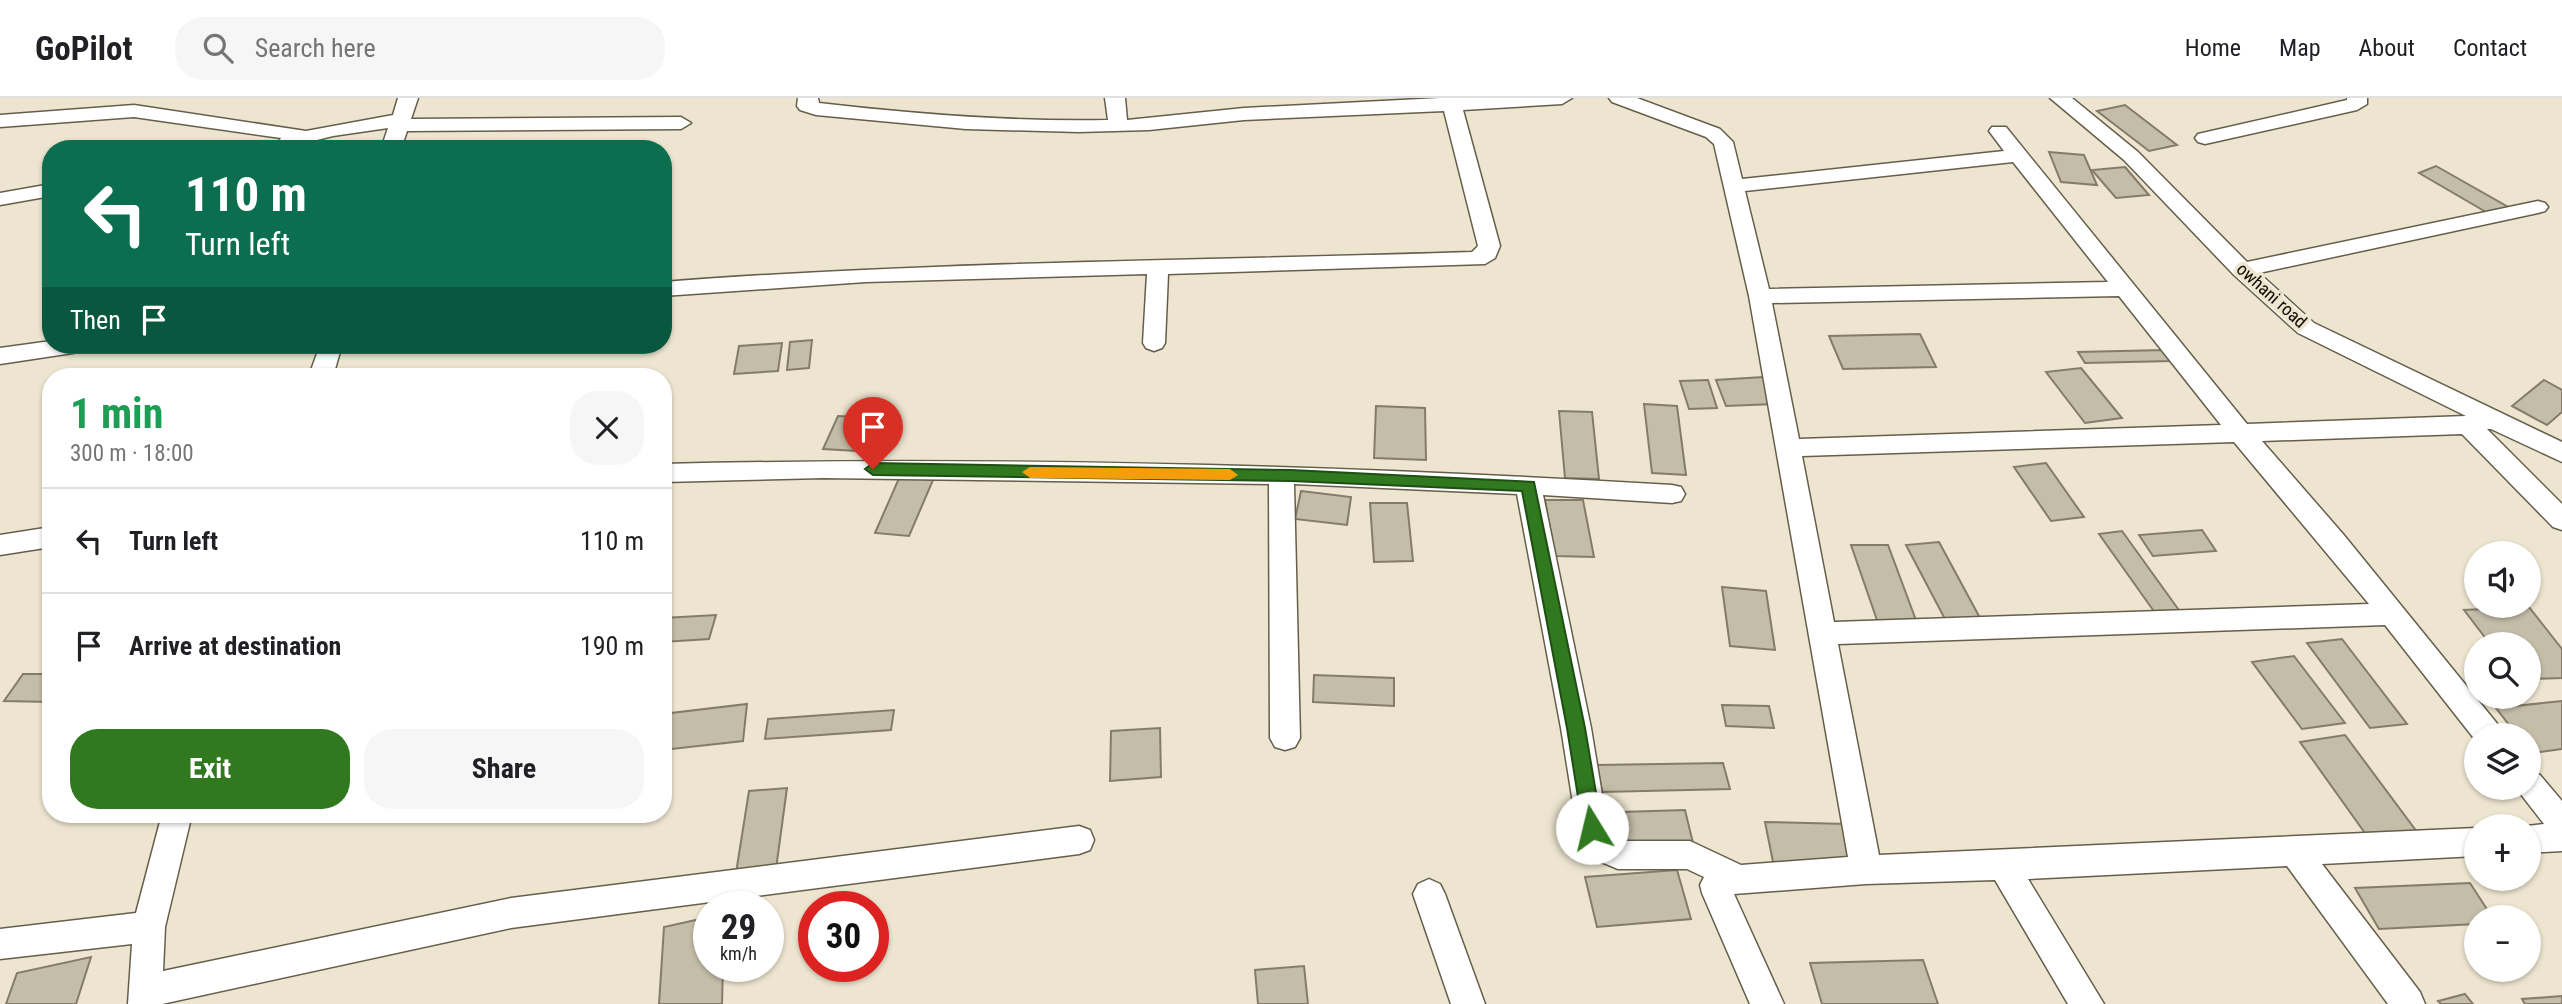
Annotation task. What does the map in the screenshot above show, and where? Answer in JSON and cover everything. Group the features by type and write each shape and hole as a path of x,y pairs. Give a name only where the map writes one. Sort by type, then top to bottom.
{"street":[{"path":"394,140 408,98"},
{"path":"808,98 807,106 816,109 910,119 1118,126 1242,114 1562,98"},
{"path":"1115,98 1118,126"},
{"path":"1619,98 1720,138 1760,296 1866,870"},
{"name":"owhani road","path":"2060,98 2131,156 2278,306 2306,328 2562,453"},
{"path":"2205,138 2357,104 2357,98"},
{"path":"672,288 963,270 1345,264 1478,259 1487,253 1489,247 1451,102"},
{"path":"0,121 134,111 304,136"},
{"path":"292,140 399,122 681,123"},
{"path":"1999,131 2479,723"},
{"path":"1733,186 2019,155"},
{"path":"0,198 42,191"},
{"path":"2242,270 2538,207"},
{"path":"1154,343 1158,265"},
{"path":"1760,296 2126,289"},
{"path":"0,356 42,350"},
{"path":"1789,448 2468,425 2496,419"},
{"path":"2468,425 2562,520"},
{"path":"672,473 835,469 1281,475 1672,494"},
{"path":"1281,475 1285,738"},
{"path":"1528,486 1576,728 1592,828 1605,849 1618,855 1690,855 1738,880"},
{"path":"0,544 42,538"},
{"path":"1824,633 2392,614"},
{"path":"2541,798 2562,824"},
{"path":"175,823 149,927 146,998 511,913 1079,839"},
{"path":"2541,838 2562,837"},
{"path":"1767,1004 1716,885 1721,881 1866,870 2003,866 2464,843"},
{"path":"2294,851 2408,1004"},
{"path":"2003,866 2087,1004"},
{"path":"1429,894 1468,1004"},
{"path":"0,944 149,927"}],"building":[{"path":"2125,105 2177,145 2149,151 2097,111"},
{"path":"2049,152 2084,155 2097,185 2061,182"},
{"path":"2436,166 2510,208 2486,212 2419,173"},
{"path":"2125,167 2149,195 2116,198 2092,170"},
{"path":"1920,334 1936,367 1843,369 1829,336"},
{"path":"812,340 809,368 787,370 790,342"},
{"path":"782,343 778,371 734,374 739,346"},
{"path":"2165,350 2172,361 2085,363 2078,352"},
{"path":"2081,368 2122,418 2085,423 2046,372"},
{"path":"1763,377 1774,404 1726,406 1716,380"},
{"path":"1708,380 1717,408 1689,409 1680,381"},
{"path":"2544,380 2562,390 2562,412 2547,425 2512,406"},
{"path":"1644,404 1677,406 1686,475 1652,473"},
{"path":"1376,406 1425,408 1426,460 1374,458"},
{"path":"1559,411 1592,412 1599,479 1565,478"},
{"path":"838,416 871,418 857,451 823,449"},
{"path":"2046,463 2084,517 2051,521 2014,467"},
{"path":"900,476 933,480 909,536 875,533"},
{"path":"1301,491 1351,497 1347,525 1295,519"},
{"path":"1545,500 1583,500 1594,557 1555,556"},
{"path":"1370,503 1407,503 1413,561 1374,562"},
{"path":"2202,530 2216,551 2153,556 2139,535"},
{"path":"2122,531 2181,613 2158,617 2099,534"},
{"path":"1939,542 1980,618 1946,621 1906,545"},
{"path":"1851,545 1888,545 1917,623 1878,623"},
{"path":"1722,587 1766,591 1775,650 1730,646"},
{"path":"716,615 709,639 672,641 672,617"},
{"path":"2470,618 2538,618 2562,649 2562,678 2541,679 2541,632 2481,632"},
{"path":"2342,639 2407,724 2370,728 2307,643"},
{"path":"2294,656 2345,723 2302,729 2252,662"},
{"path":"23,674 42,674 42,702 4,701"},
{"path":"1314,675 1394,678 1394,706 1313,702"},
{"path":"2562,701 2562,749 2541,752 2541,723 2508,723 2497,709 2541,709 2541,703"},
{"path":"747,704 743,741 672,749 672,713"},
{"path":"1722,705 1769,706 1774,728 1726,726"},
{"path":"894,710 891,730 765,739 768,719"},
{"path":"1160,728 1161,777 1110,781 1111,731"},
{"path":"2345,735 2420,836 2372,843 2300,742"},
{"path":"1723,763 1730,789 1602,792 1597,765"},
{"path":"787,788 776,869 736,873 749,791"},
{"path":"1685,810 1693,843 1627,844 1621,812"},
{"path":"1765,822 1847,824 1858,865 1773,862"},
{"path":"1677,870 1691,919 1597,927 1585,877"},
{"path":"2464,883 2464,891 2475,891 2484,905 2464,905 2464,925 2379,929 2355,888"},
{"path":"693,921 693,982 723,982 722,1004 659,1004 664,927"},
{"path":"91,957 76,1004 6,1004 17,973"},
{"path":"1923,960 1938,1004 1822,1004 1810,963"},
{"path":"1304,966 1308,1004 1258,1004 1255,970"},
{"path":"2465,994 2473,1004 2441,1004 2438,1001"},
{"path":"2562,996 2562,1004 2525,1004 2522,999"}],"slow traffic":[{"path":"1030,472 1230,475"}],"route":[{"path":"873,469 1291,475 1528,486 1576,728 1592,828"}]}
